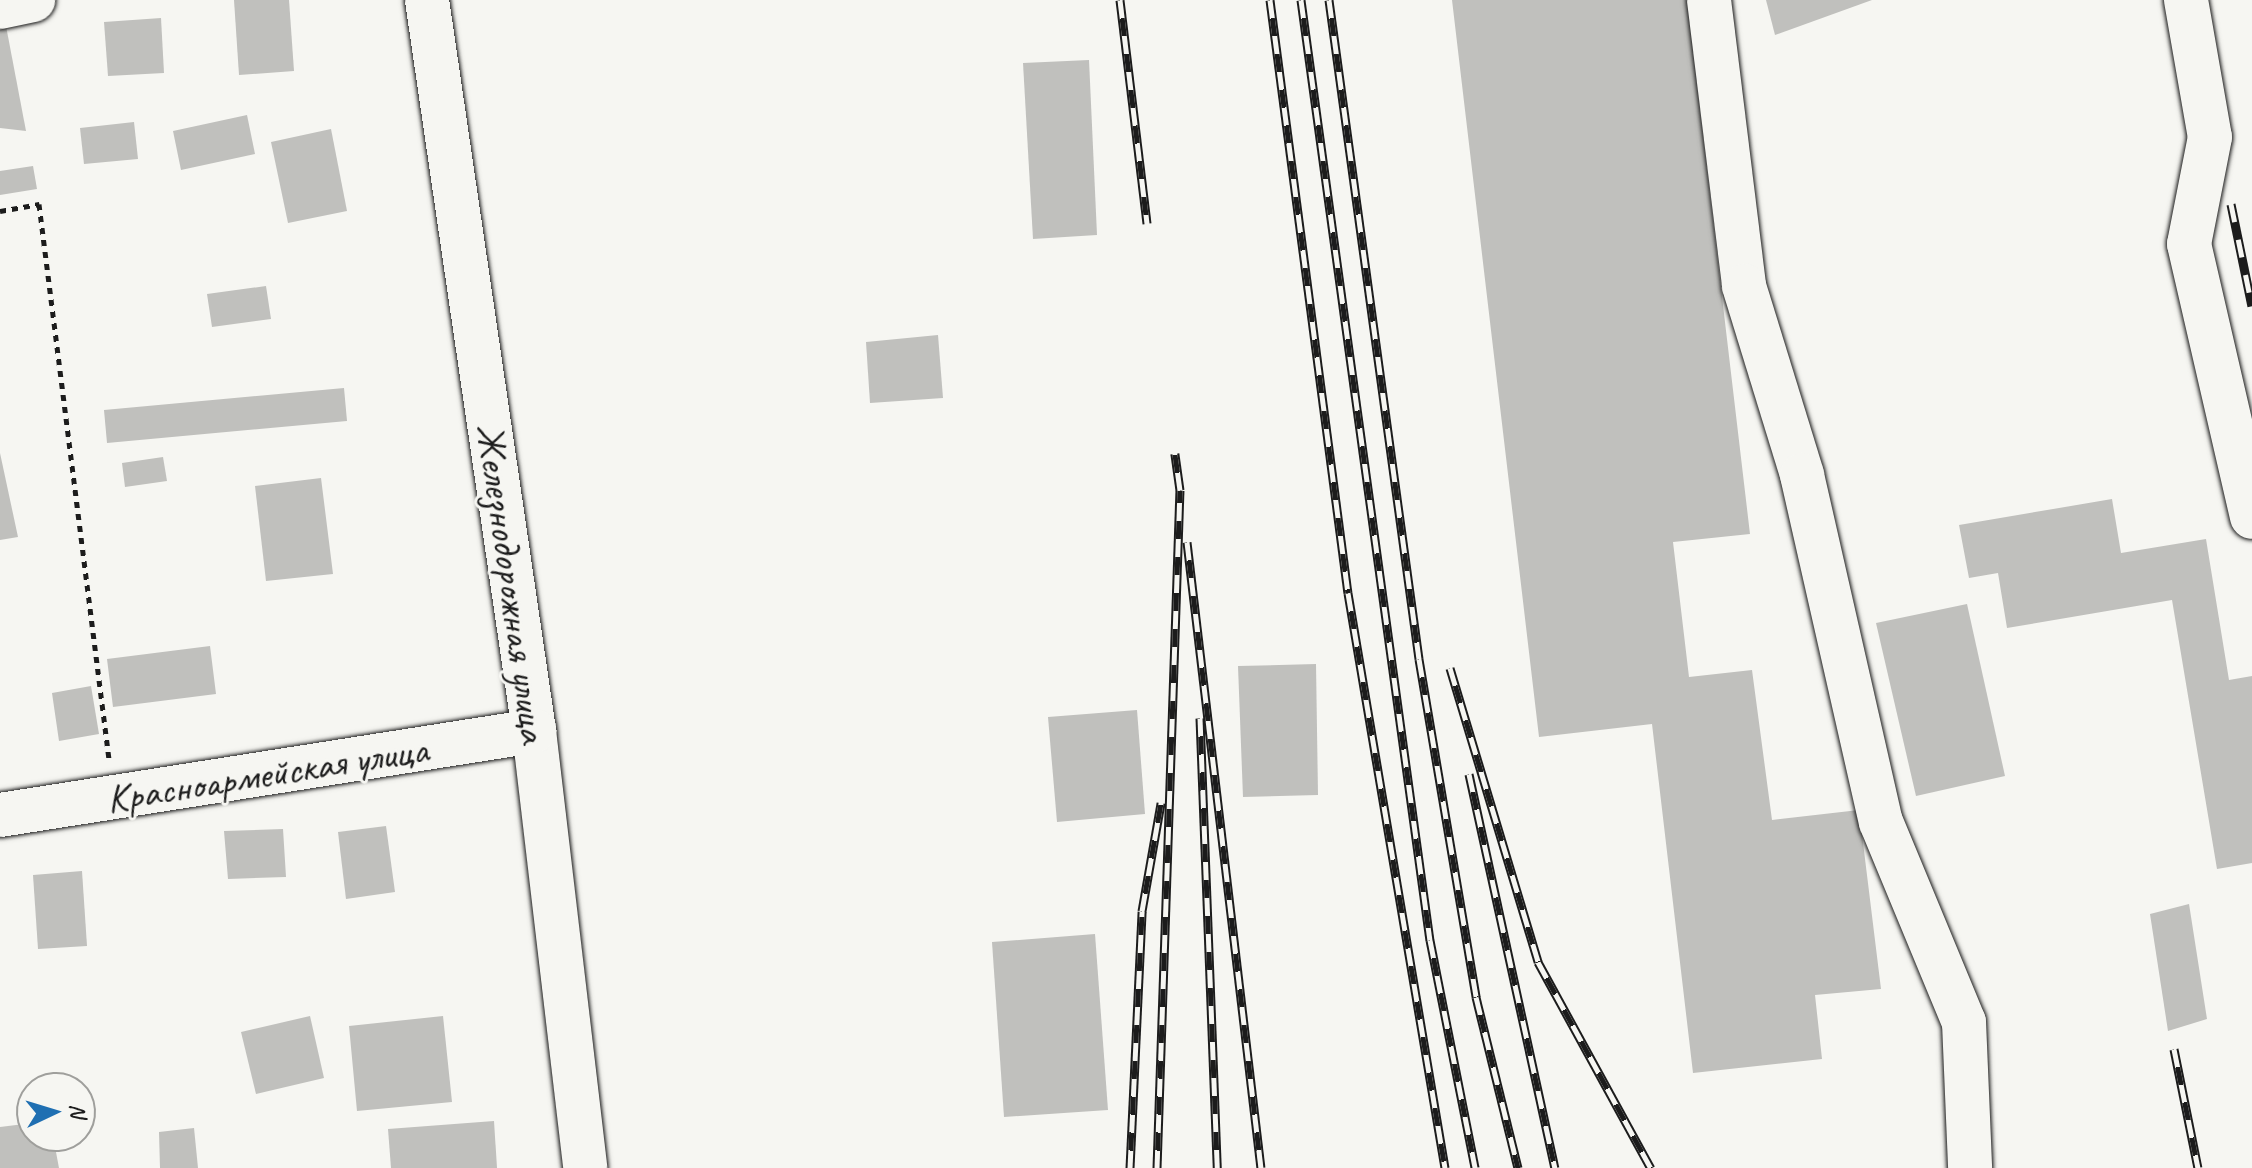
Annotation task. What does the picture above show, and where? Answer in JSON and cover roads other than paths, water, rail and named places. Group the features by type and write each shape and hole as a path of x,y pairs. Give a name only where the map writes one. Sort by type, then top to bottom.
{"street":[{"path":"0,7 33,0"},
{"name":"Железнодорожная улица","path":"427,0 534,731 585,1168"},
{"path":"1709,0 1744,286 1802,475 1881,822 1964,1022 1970,1168"},
{"path":"2186,0 2210,137 2189,244 2252,517"},
{"name":"Красноармейская улица","path":"0,815 116,800 534,731"}],"railway":[{"path":"1120,0 1147,223"},
{"path":"1270,0 1348,593 1445,1168"},
{"path":"1301,0 1430,940 1475,1168"},
{"path":"1329,0 1419,659 1476,997 1518,1168"},
{"path":"2231,204 2252,306"},
{"path":"1157,1168 1180,490 1175,453"},
{"path":"1187,542 1261,1168"},
{"path":"1450,668 1538,962 1651,1168"},
{"path":"1200,718 1217,1168"},
{"path":"1469,774 1555,1168"},
{"path":"1130,1168 1142,911 1161,803"},
{"path":"2174,1049 2198,1168"}]}
